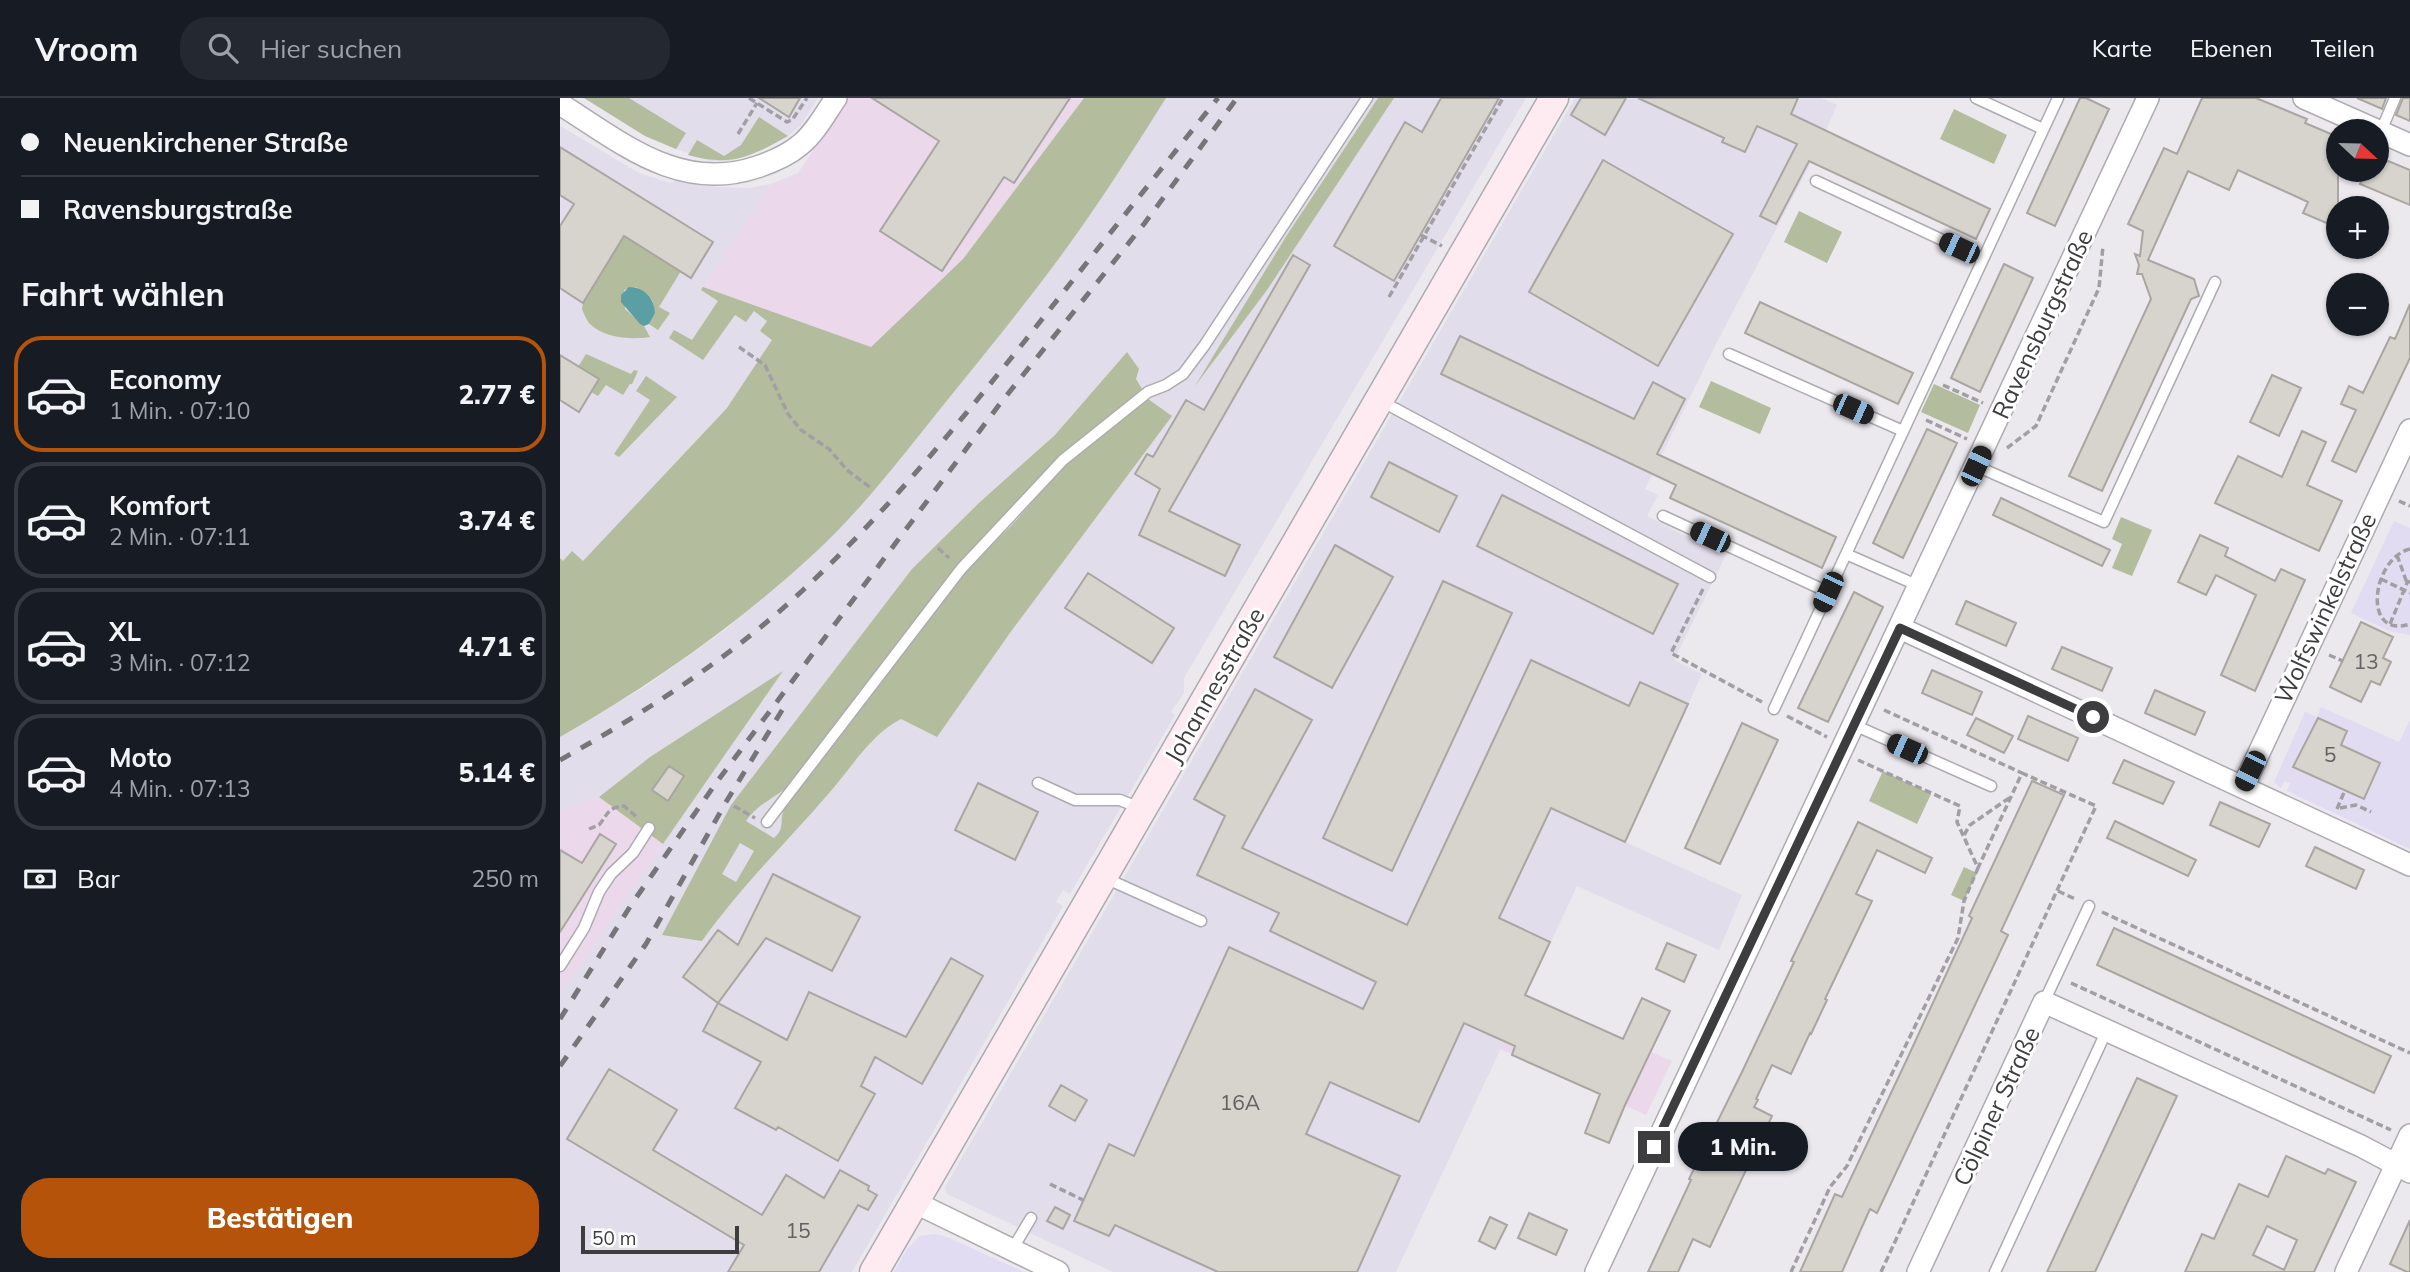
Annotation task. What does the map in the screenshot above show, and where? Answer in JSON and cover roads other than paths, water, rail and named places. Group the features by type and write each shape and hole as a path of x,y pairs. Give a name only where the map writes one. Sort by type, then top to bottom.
{"main road":[{"name":"Johannesstraße","path":"874,1272 1554,98"}],"street":[{"path":"560,104 640,154 694,174 716,176 745,171 790,153 811,133 836,98"},
{"name":"Ravensburgstraße","path":"1596,1272 1851,753 1854,725 2148,98"},
{"path":"2304,98 2353,119"},
{"path":"2389,135 2410,145"},
{"name":"Wolfswinkelstraße","path":"2243,787 2410,430"},
{"path":"1900,628 2410,865"},
{"name":"Cölpiner Straße","path":"1918,1272 2044,1002 2361,1146 2403,1168"},
{"path":"2346,1272 2403,1168 2409,1137"},
{"path":"914,1202 1058,1272"}],"lane":[{"path":"766,822 961,569 1063,460 1148,392 1183,374 1367,98"},
{"path":"1976,98 2043,130"},
{"path":"1774,709 2058,98"},
{"path":"2386,119 2395,98"},
{"path":"1816,181 1983,259"},
{"path":"1980,456 2104,522 2216,282"},
{"path":"1729,354 1903,431"},
{"path":"1379,400 1710,577"},
{"path":"1663,516 1828,592"},
{"path":"1846,554 1919,586"},
{"path":"1854,725 1991,786"},
{"path":"1038,783 1075,800 1120,800 1142,809"},
{"path":"560,966 584,928 598,892 611,874 633,853 649,828"},
{"path":"1103,876 1201,921"},
{"path":"2044,1002 2089,906"},
{"path":"1994,1272 2107,1030"},
{"path":"1012,1250 1031,1218"}],"water":[{"path":"629,287 644,291 650,298 655,313 649,324 640,324 621,302 621,295"}],"railway":[{"path":"560,760 686,683 774,616 832,562 918,471 1218,98"},
{"path":"560,1019 631,905 716,783 999,405 1144,224 1237,98"},
{"path":"560,1066 646,944 726,802 784,707"}]}
